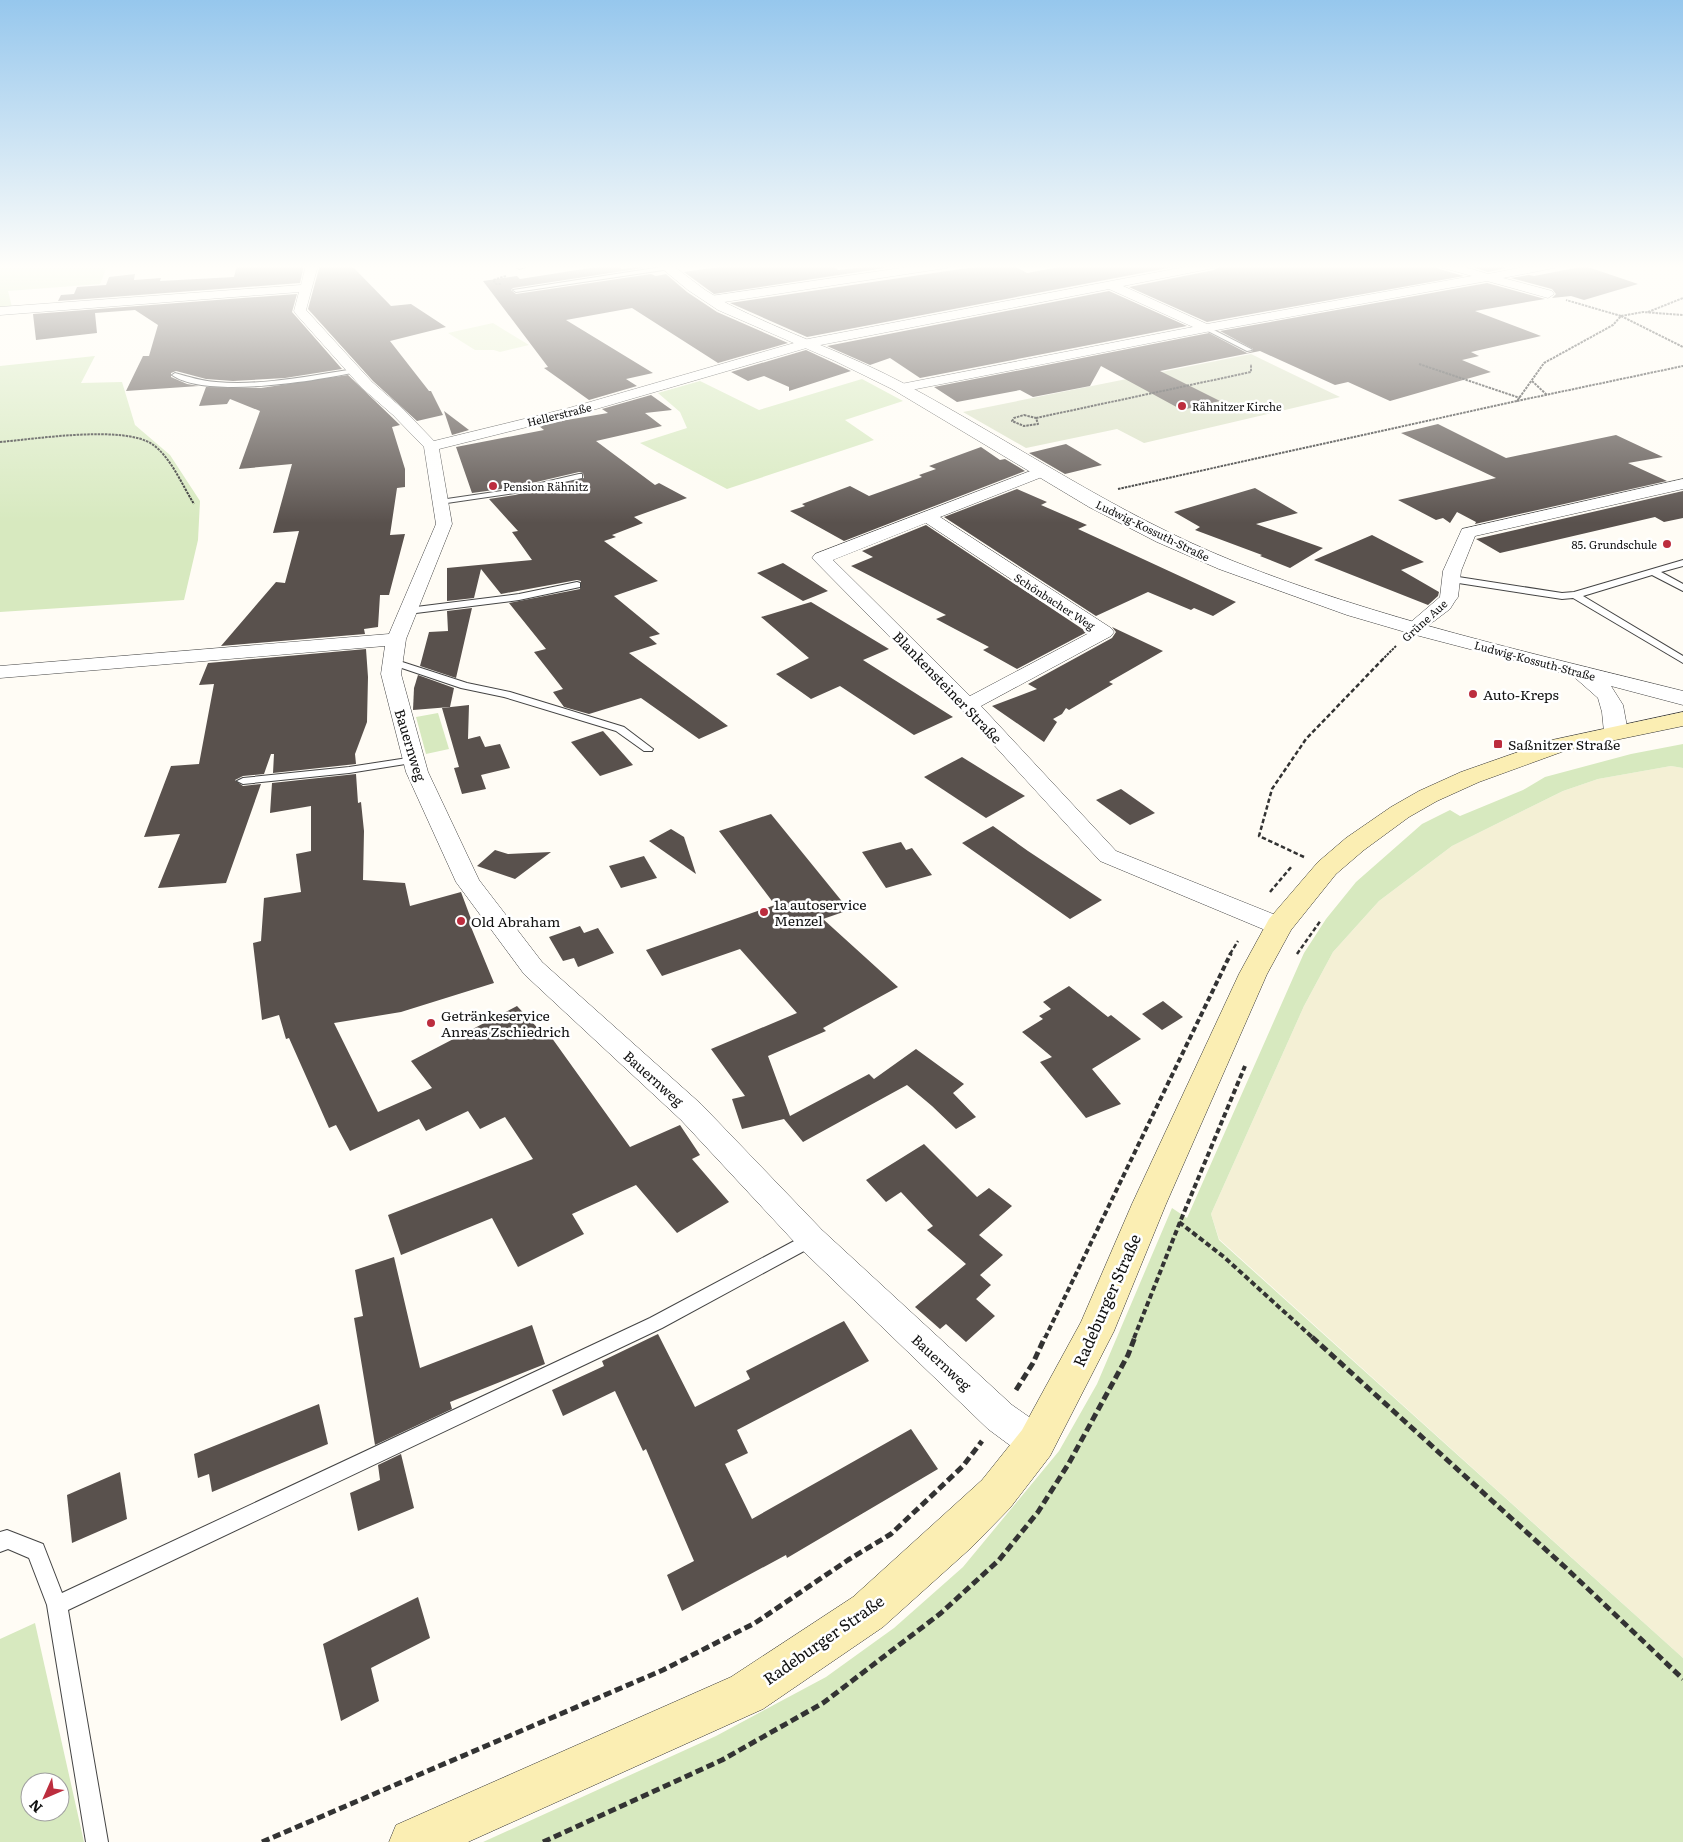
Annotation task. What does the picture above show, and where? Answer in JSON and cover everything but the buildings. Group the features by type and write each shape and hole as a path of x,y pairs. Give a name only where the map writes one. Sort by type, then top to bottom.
{"main road":[{"name":"Radeburger Straße","path":"412,1842 747,1693 868,1612 957,1532 996,1494 1052,1453 1096,1331 1149,1204 1242,997 1279,926 1302,895 1327,868 1381,825 1428,796 1470,777 1560,745 1683,719"}],"street":[{"path":"336,351 431,446"},
{"name":"Hellerstraße","path":"431,446 574,412 781,351"},
{"name":"Ludwig-Kossuth-Straße","path":"824,351 901,388 1084,497 1162,537 1232,567 1323,599 1414,627 1683,698"},
{"path":"901,388 1089,351"},
{"name":"Bauernweg","path":"431,446 444,524 408,611 394,651 391,674 417,772 468,882 533,968 691,1112 811,1239 1000,1417 1052,1453"},
{"name":"Blankensteiner Straße","path":"1042,472 821,558 968,705 1108,856 1279,926"},
{"name":"Grüne Aue","path":"1414,627 1449,597 1452,571 1468,533 1683,484"},
{"name":"Schönbacher Weg","path":"928,517 1104,632 968,705"},
{"path":"0,672 394,651"},
{"path":"1578,671 1605,691 1612,701 1616,732"}],"lane":[{"path":"175,375 199,383 217,385 281,380 354,371"},
{"path":"440,502 515,491 579,476"},
{"path":"1452,579 1562,596 1575,595 1683,563"},
{"path":"1653,572 1683,588"},
{"path":"408,611 519,597 577,585"},
{"path":"1575,595 1683,660"},
{"path":"394,651 465,686 506,694 620,729 648,749"},
{"path":"243,781 349,770 414,760"},
{"path":"57,1605 656,1323 811,1239"},
{"path":"0,1543 7,1539 36,1551 57,1605 97,1842"}],"path":[{"path":"1036,418 1038,424 1032,426 1019,425 1012,421 1019,416 1036,418 1251,372 1250,351"},
{"path":"1517,402 1544,363 1565,351"},
{"path":"1419,364 1520,398"},
{"path":"1084,497 1683,366"},
{"path":"1532,381 1548,395"},
{"path":"0,442 107,435 143,439 162,454 194,504"},
{"name":"Grüne Aue","path":"1327,868 1259,836 1272,789 1306,739 1414,627"},
{"path":"1294,959 1323,918"},
{"path":"1052,1453 1128,1355 1180,1222 1250,1057"},
{"path":"1149,1204 1180,1222 1224,1257 1566,1568 1683,1679"},
{"path":"262,1842 663,1670 755,1623 848,1560 891,1534 963,1466 1000,1417"}],"shaded area":[{"path":"1671,766 1683,768 1683,1658 1219,1239 1211,1214 1304,1006 1333,952 1379,901 1452,846 1563,791 1598,779"}],"green space":[{"path":"1251,354 1340,397 1144,443 1117,429 1026,448 963,412"},
{"path":"95,356 81,383 122,382 135,425 170,455 200,501 198,540 184,600 0,612 0,366"},
{"path":"862,379 903,401 845,420 874,440 727,489 640,443 687,428 680,412 658,393 700,381 759,410"},
{"path":"438,713 449,749 426,754 416,717"},
{"path":"1683,744 1683,768 1671,766 1598,779 1563,791 1452,846 1379,901 1333,952 1304,1006 1211,1214 1219,1240 1683,1658 1683,1842 483,1842 716,1736 826,1677 894,1628 963,1567 1059,1451 1097,1384 1172,1208 1187,1218 1304,953 1326,919 1356,882 1422,824 1450,810 1460,816 1523,790 1545,777 1631,754"},
{"path":"35,1623 68,1772 20,1772 20,1822 70,1822 70,1779 84,1842 0,1842 0,1639"}],"place":[{"name":"Rähnitzer Kirche","path":"1182,406"},
{"name":"Pension Rähnitz","path":"493,486"},
{"name":"85. Grundschule","path":"1667,544"},
{"name":"Auto-Kreps","path":"1473,694"},
{"name":"Saßnitzer Straße","path":"1498,744"},
{"name":"1a autoservice Menzel","path":"764,912"},
{"name":"Old Abraham","path":"461,921"},
{"name":"Getränkeservice Anreas Zschiedrich","path":"431,1023"}]}
